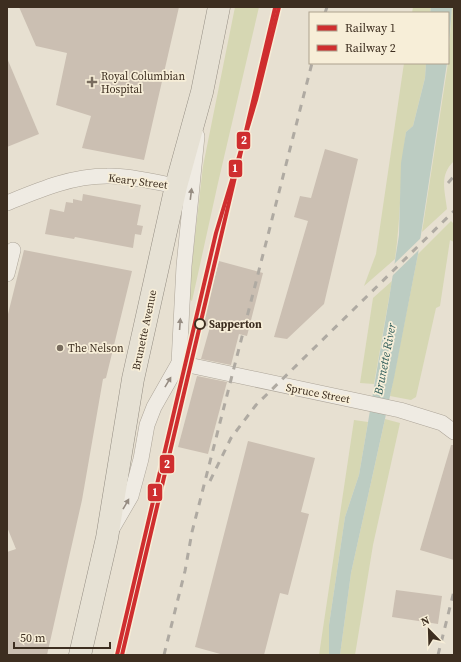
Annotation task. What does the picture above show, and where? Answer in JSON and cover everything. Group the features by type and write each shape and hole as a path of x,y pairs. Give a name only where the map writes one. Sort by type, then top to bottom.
{"main road":[{"name":"Brunette Avenue","path":"80,655 107,538 133,380 176,186 202,92 219,7"}],"street":[{"path":"107,538 130,496 141,459 147,425 154,407 180,363 179,337 184,266 202,92"},
{"name":"Keary Street","path":"7,203 45,187 70,180 108,176 176,186"},
{"path":"7,274 13,250"},
{"name":"Spruce Street","path":"180,363 400,410 442,423 454,432"}],"green space":[{"path":"235,7 259,7 192,301 188,298 203,166"},
{"path":"413,7 431,7 430,12 412,12"},
{"path":"452,7 454,7 454,161 446,172 444,183 447,209 422,232 449,64"},
{"path":"404,64 426,64 425,78 413,126 406,132 395,259 364,286 376,254"},
{"path":"451,221 454,224 454,242 450,240 440,306 436,308 416,397 411,400 390,396 418,254"},
{"path":"392,281 374,384 360,383 373,298"},
{"path":"385,419 400,423 373,545 355,655 340,655 351,573"},
{"path":"354,420 368,422 359,475 345,517 329,625 329,655 319,655"}],"water":[{"path":"431,7 452,7 449,42 449,12 430,12"},
{"name":"Brunette River","path":"426,64 447,64 418,254 394,378 351,573 340,655 329,655 329,625 345,517 359,475 399,235 401,163 406,132 413,126 425,78"}],"pier":[{"path":"424,235 422,247 390,278 392,266"}],"building":[{"path":"19,7 179,7 144,160 82,148 91,116 56,105 67,53 36,46"},
{"path":"7,58 39,134 7,147"},
{"path":"325,149 358,159 324,304 287,339 274,337 308,221 294,217 300,196 311,198"},
{"path":"83,194 141,205 137,225 143,226 141,235 135,234 133,248 75,237 74,239 45,234 50,209 64,212 66,202 73,203 73,199 82,201"},
{"path":"24,250 132,271 106,378 103,379 82,500 47,655 7,655 7,552 16,549 7,527 7,318"},
{"path":"219,261 263,273 247,336 239,334 231,365 201,359 210,327 202,325"},
{"path":"197,376 227,382 208,454 178,447"},
{"path":"248,441 315,458 301,512 309,514 288,595 280,593 264,655 224,655 195,647"},
{"path":"451,445 454,445 454,560 420,550"},
{"path":"396,590 442,596 438,624 392,617"}],"railway":[{"path":"325,12 327,7"},
{"path":"164,655 185,571 192,532 312,64"},
{"path":"448,183 454,176"},
{"path":"210,481 231,438 256,405 454,211"},
{"path":"438,655 454,591"}],"rail line":[{"name":"1","path":"117,655 216,233 256,100 279,7"},
{"name":"2","path":"122,655 275,8"}],"place":[{"name":"Royal Columbian Hospital","path":"92,82"},
{"name":"Sapperton","path":"200,324"},
{"name":"The Nelson","path":"60,348"}]}
